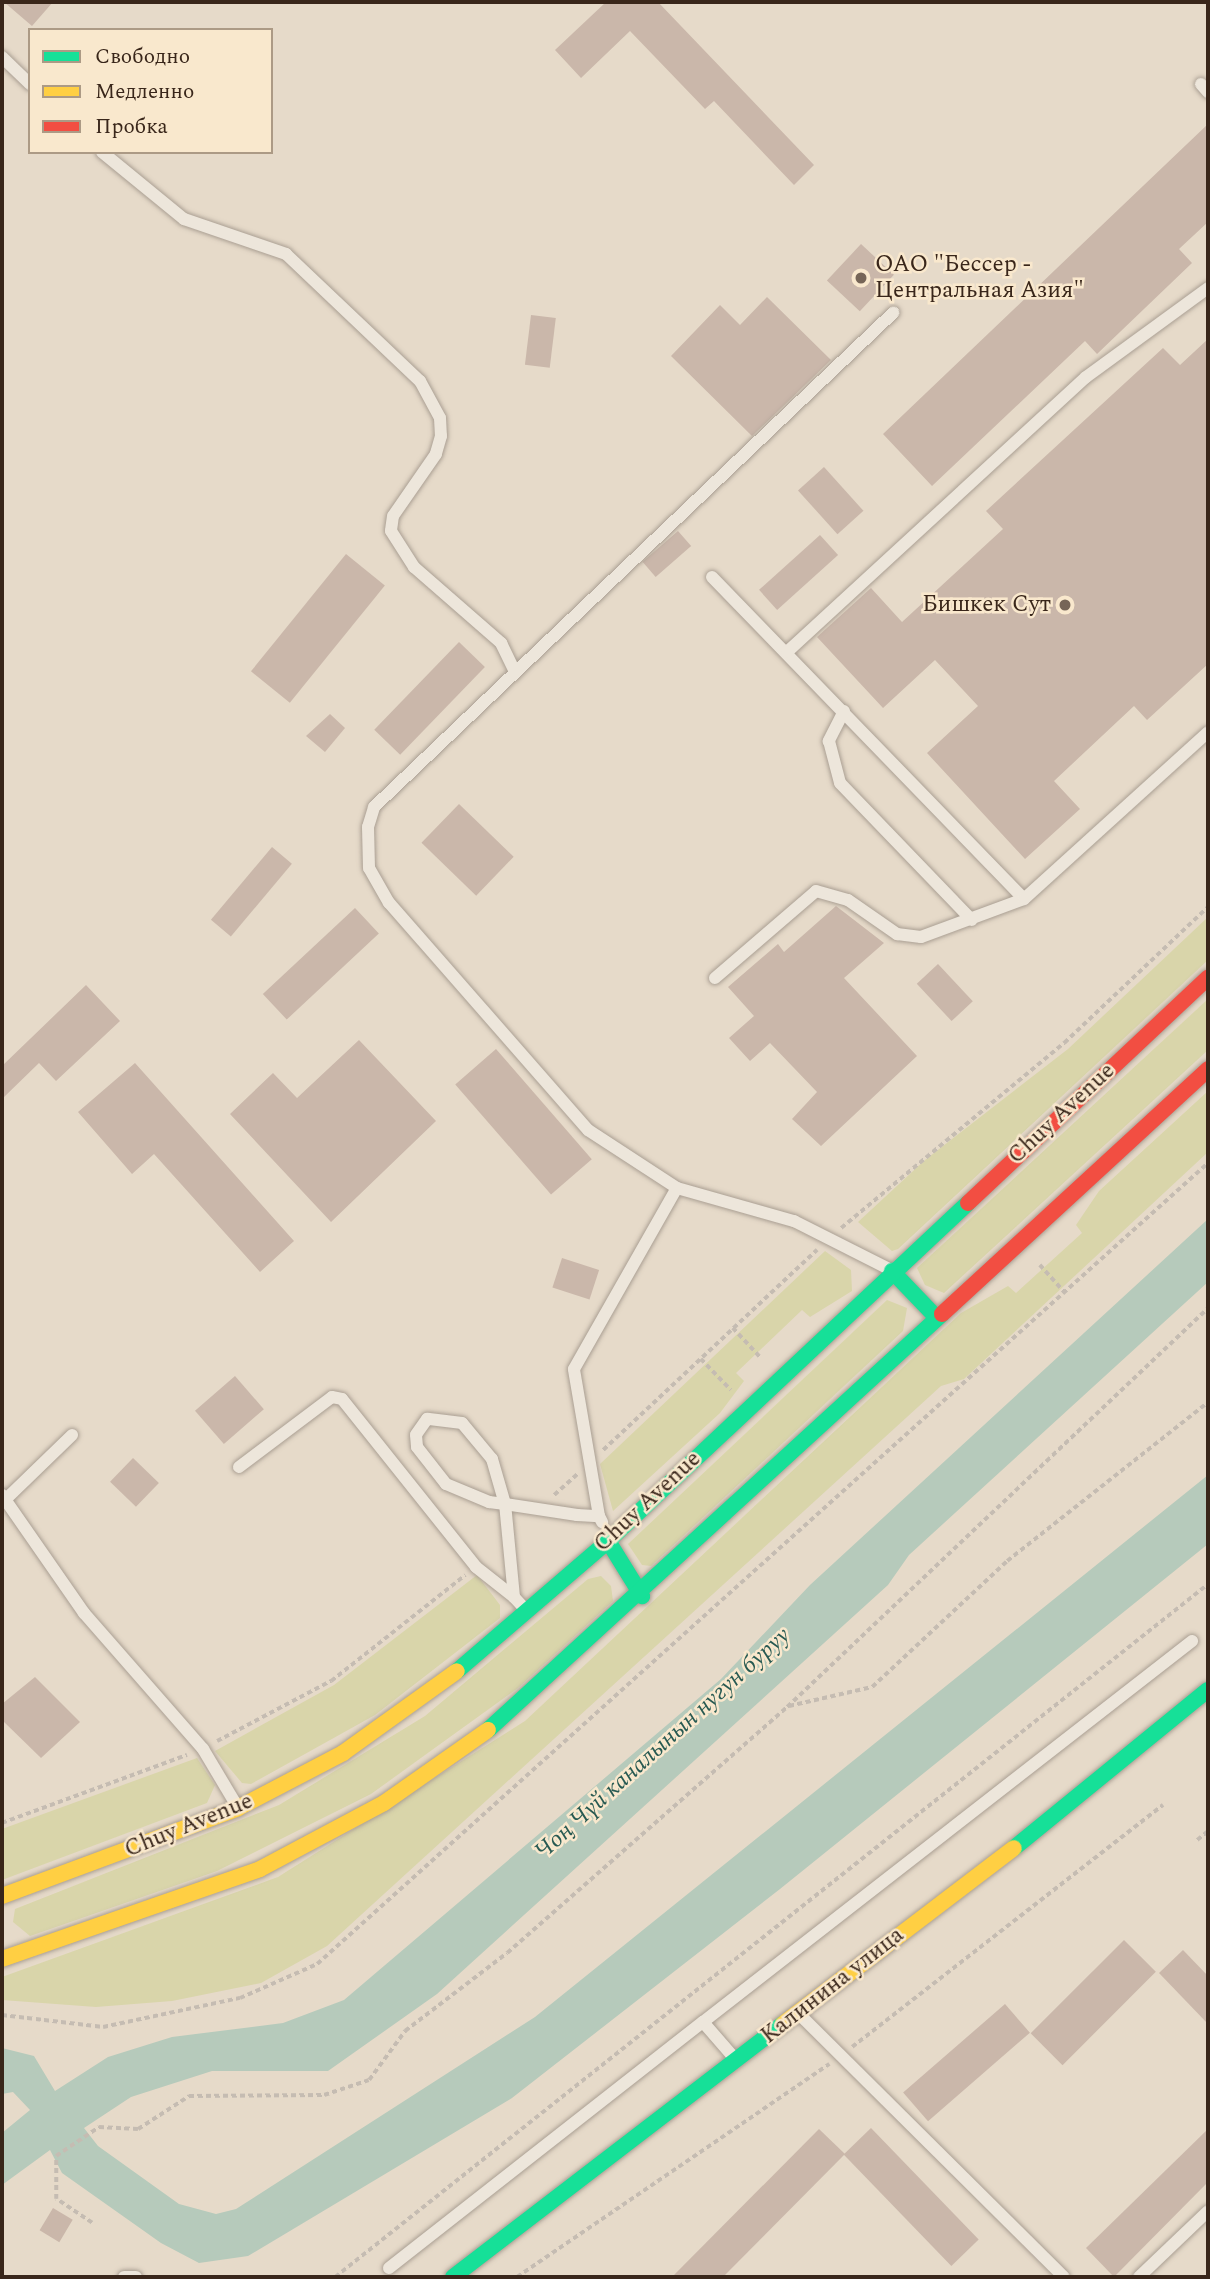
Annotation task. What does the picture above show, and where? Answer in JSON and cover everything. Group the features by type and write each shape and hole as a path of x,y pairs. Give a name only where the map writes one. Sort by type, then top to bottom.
{"main road":[{"name":"Chuy Avenue","path":"2,1896 238,1808 396,1718 528,1613 608,1541 892,1270 1208,978"},
{"path":"4,1953 260,1869 374,1809 505,1719 642,1596 937,1318 1208,1069"},
{"path":"892,1270 937,1318"},
{"path":"608,1541 642,1596"},
{"name":"Калинина улица","path":"453,2277 1123,1764 1208,1690"}],"lane":[{"path":"2,57 28,82"},
{"path":"104,154 184,219 286,254 420,382 437,408 441,436 436,454 393,516 391,531 414,567 488,629 515,672"},
{"path":"787,652 1086,377 1208,288"},
{"path":"892,1270 831,1237 677,1188 588,1130 389,903 369,868 365,848 374,807 893,313"},
{"path":"712,577 1024,900"},
{"path":"844,711 829,741 841,783 972,920"},
{"path":"715,978 816,891 848,900 897,934 920,937 1024,900 1208,732"},
{"path":"608,1541 600,1516 573,1384 578,1356 677,1188"},
{"path":"239,1468 332,1397 342,1399 476,1567 514,1597 528,1613"},
{"path":"514,1597 505,1504 480,1439 446,1417 427,1419 416,1435 424,1461 446,1484 505,1504 600,1516"},
{"path":"72,1435 4,1497 84,1613 203,1749 238,1808"},
{"path":"389,2268 1192,1641"},
{"path":"798,2013 1064,2277"},
{"path":"703,2022 736,2061"},
{"path":"1139,2277 1208,2211"},
{"path":"124,2277 136,2277"}],"path":[{"path":"539,1509 831,1237 1064,1043 1208,907"},
{"path":"2,2015 103,2027 240,1998 317,1964 1208,1163"},
{"path":"1040,1265 1065,1293"},
{"path":"92,2223 57,2199 56,2156 99,2127 138,2129 189,2096 324,2095 369,2080 405,2031 507,1953 786,1707 1208,1308"},
{"path":"733,1328 761,1358"},
{"path":"701,1359 731,1391"},
{"path":"786,1707 872,1686 1007,1561 1208,1402"},
{"path":"2,1823 203,1749 331,1681 476,1567"},
{"path":"335,2277 1208,1584"},
{"path":"1197,1840 1208,1831"}],"shaded area":[{"path":"1208,917 1208,960 898,1249 892,1251 858,1222 925,1160 1068,1049"},
{"path":"1208,999 1208,1050 944,1293 925,1285 917,1268"},
{"path":"1208,1091 1208,1152 964,1379 941,1386 327,1946 261,1983 172,2001 96,2007 2,2000 2,1977 278,1877 525,1721 961,1313 1008,1286 1016,1293 1082,1233 1076,1225 1099,1191"},
{"path":"825,1251 851,1270 852,1291 810,1317 802,1310 736,1373 744,1381 720,1413 613,1511 600,1464"},
{"path":"887,1300 907,1308 903,1331 651,1566 642,1565 628,1544"},
{"path":"477,1575 500,1605 500,1618 375,1715 251,1784 242,1783 215,1751 334,1685"},
{"path":"601,1576 611,1586 613,1601 518,1688 371,1794 217,1871 30,1936 13,1922 15,1909 279,1805 425,1716 588,1579"},
{"path":"197,1758 215,1785 207,1803 2,1880 2,1829"}],"water":[{"name":"Чоң Чүй каналынын нугун буруу","path":"1208,1219 1208,1282 909,1555 888,1585 437,1994 328,2071 212,2071 131,2097 84,2128 98,2146 179,2204 216,2214 236,2209 535,2017 1208,1475 1208,1544 780,1889 512,2098 248,2256 199,2263 161,2243 62,2173 50,2150 2,2185 2,2133 30,2110 13,2092 2,2094 2,2048 34,2056 55,2091 108,2057 172,2037 283,2023 344,2000 721,1679 810,1585"}],"building":[{"path":"4,2 53,2 32,26"},
{"path":"606,2 658,2 814,165 794,185 714,101 705,109 630,31 581,78 555,50"},
{"path":"1208,124 1208,222 1179,249 1192,263 1097,354 1085,341 932,486 883,434"},
{"name":"ОАО \"Бессер - Центральная Азия\"","path":"861,244 894,275 860,311 827,281"},
{"path":"767,297 831,360 752,436 671,356 720,305 740,325"},
{"path":"531,315 556,318 550,368 525,365"},
{"name":"Бишкек Сут","path":"1208,339 1208,664 1147,720 1134,706 1054,781 1080,809 1025,859 927,753 978,706 935,660 883,708 817,637 871,588 902,622 1003,529 986,511 1163,348 1180,365"},
{"path":"824,467 863,511 837,534 798,490"},
{"path":"678,531 691,546 656,577 643,562"},
{"path":"820,535 838,555 777,610 759,590"},
{"path":"346,554 385,585 290,703 251,671"},
{"path":"459,642 485,667 400,755 374,730"},
{"path":"330,714 345,728 325,752 306,736"},
{"path":"459,804 514,857 476,896 421,843"},
{"path":"272,847 292,864 231,936 211,920"},
{"path":"836,906 884,943 844,978 917,1056 821,1146 792,1119 817,1092 770,1043 750,1061 729,1038 754,1016 728,987 778,944 784,952"},
{"path":"355,908 379,934 287,1020 263,994"},
{"path":"938,964 973,1001 952,1021 917,984"},
{"path":"86,985 120,1021 56,1081 39,1063 2,1099 2,1066"},
{"path":"359,1040 436,1121 331,1222 230,1114 273,1073 297,1098"},
{"path":"496,1049 592,1159 551,1195 455,1084"},
{"path":"135,1063 294,1241 260,1272 154,1154 132,1174 78,1112"},
{"path":"562,1258 599,1270 590,1300 552,1287"},
{"path":"235,1376 264,1409 224,1444 195,1411"},
{"path":"133,1458 159,1483 136,1507 110,1482"},
{"path":"35,1677 80,1722 41,1758 2,1720 2,1704"},
{"path":"1124,1940 1156,1972 1062,2065 1031,2033"},
{"path":"1183,1950 1208,1976 1208,2024 1159,1973"},
{"path":"1005,2004 1030,2033 928,2121 903,2093"},
{"path":"871,2128 979,2239 951,2266 844,2154"},
{"path":"819,2129 845,2154 723,2277 672,2277"},
{"path":"1208,2129 1208,2182 1114,2277 1086,2248"},
{"path":"53,2208 73,2220 59,2242 40,2230"}],"traffic: fast":[{"path":"457,1671 608,1541 968,1203"},
{"path":"892,1271 937,1318"},
{"path":"488,1730 942,1314"},
{"path":"608,1541 642,1596"},
{"path":"1014,1848 1208,1690"},
{"path":"453,2277 783,2024"}],"traffic: slow":[{"path":"2,1896 238,1808 343,1753 457,1671"},
{"path":"2,1959 260,1869 384,1803 488,1730"},
{"path":"783,2024 1014,1848"}],"traffic: jam":[{"path":"968,1203 1208,978"},
{"path":"942,1314 1208,1069"}],"place":[{"name":"ОАО \"Бессер - Центральная Азия\"","path":"861,278"},
{"name":"Бишкек Сут","path":"1065,605"}]}
